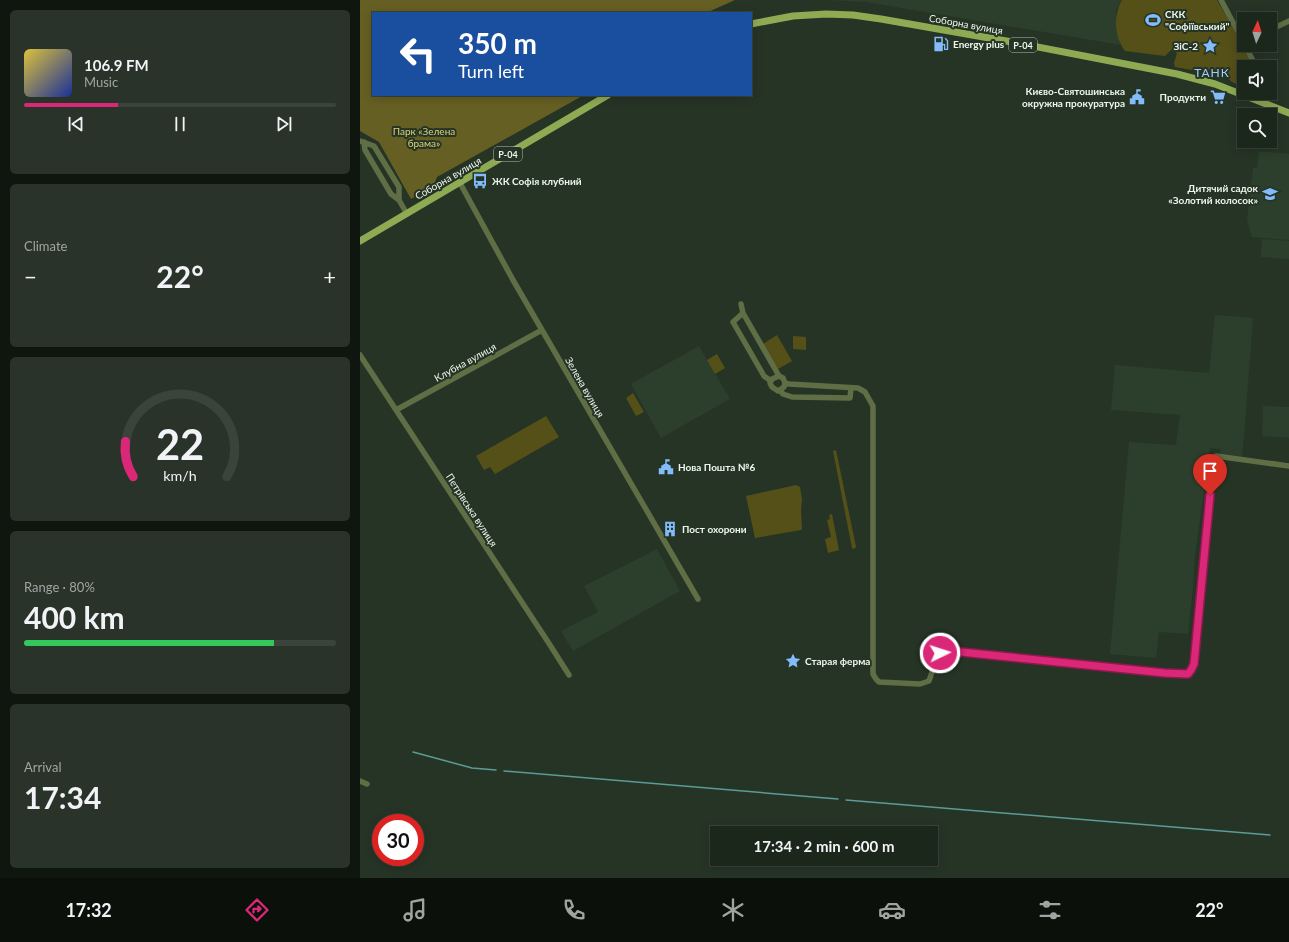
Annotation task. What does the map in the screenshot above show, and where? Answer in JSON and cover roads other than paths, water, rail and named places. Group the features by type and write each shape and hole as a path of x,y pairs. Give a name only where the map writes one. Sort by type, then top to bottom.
{"main road":[{"name":"Соборна вулиця","path":"752,24 772,19 812,15 853,15 881,19 1177,74 1215,84 1289,113"},
{"name":"Соборна вулиця","path":"360,241 606,96"}],"street":[{"path":"1220,0 1237,30"},
{"path":"1277,27 1289,21"},
{"path":"362,141 365,150 391,194 399,200 407,214"},
{"path":"362,141 374,146 399,187 399,200"},
{"name":"Зелена вулиця","path":"460,183 542,330 698,599"},
{"path":"741,304 743,313 779,376 783,378 785,383"},
{"path":"743,313 733,322 764,376 771,380"},
{"name":"Клубна вулиця","path":"396,410 542,330"},
{"name":"Петрівська вулиця","path":"360,355 569,675"},
{"path":"771,380 774,377 779,376"},
{"path":"771,380 772,387 775,390 780,390 784,394 792,397 850,398 850,388"},
{"path":"785,383 858,388 864,392 873,406 873,674 879,682 920,684 929,682 937,656 945,651 1188,674 1194,664 1209,506 1216,456 1289,466"},
{"path":"780,390 784,387 785,383"},
{"path":"360,781 367,784"}],"waterway":[{"path":"413,752 472,768 496,770"},
{"path":"504,771 838,799"},
{"path":"846,800 1270,835"}],"place":[{"name":"СКК \"Софіївський\"","path":"1153,20"},
{"name":"Energy plus","path":"941,44"},
{"name":"ЗіС-2","path":"1210,46"},
{"name":"Києво-Святошинська окружна прокуратура","path":"1137,97"},
{"name":"Продукти","path":"1218,97"},
{"name":"ЖК Софія клубний","path":"480,181"},
{"name":"Дитячий садок «Золотий колосок»","path":"1270,194"},
{"name":"Нова Пошта №6","path":"666,467"},
{"name":"Пост охорони","path":"670,529"},
{"name":"Старая ферма","path":"793,661"}],"district":[{"name":"ТАНК","path":"1212,72"}],"park label":[{"name":"Парк «Зелена брама»","path":"424,136"}]}
